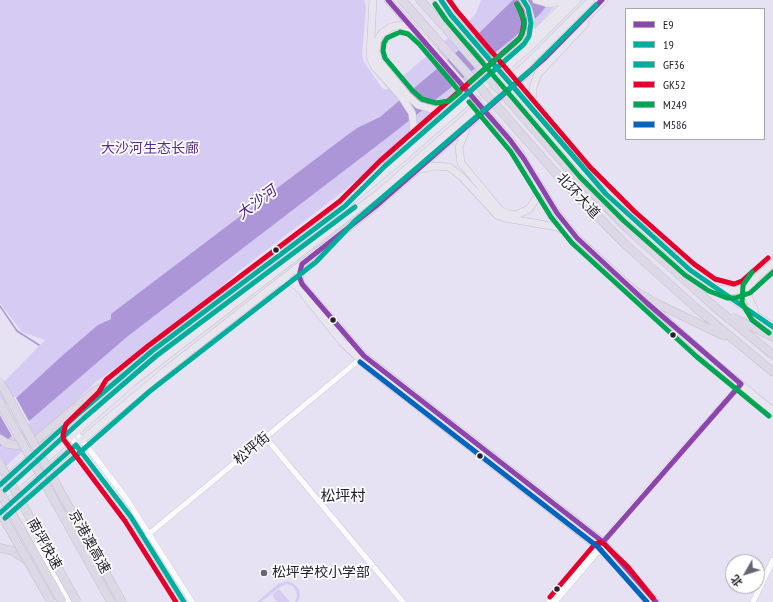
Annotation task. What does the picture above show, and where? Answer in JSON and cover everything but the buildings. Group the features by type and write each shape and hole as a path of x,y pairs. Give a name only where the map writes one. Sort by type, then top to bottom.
{"highway":[{"name":"北环大道","path":"402,0 565,183 626,245 696,308 773,372"},
{"name":"北环大道","path":"420,0 596,199 660,259 716,308 773,354"},
{"path":"632,289 650,300 716,332 752,354"},
{"path":"716,308 773,337"},
{"path":"0,439 8,444 17,445 30,443 37,439 95,391 123,376"},
{"name":"京港澳高速","path":"0,382 122,602"},
{"name":"京港澳高速","path":"0,403 111,602"},
{"name":"南坪快速","path":"0,464 77,602"},
{"name":"南坪快速","path":"0,492 62,602"},
{"path":"0,513 51,602"},
{"path":"0,548 13,551 28,561"}],"main road":[{"path":"373,0 369,51 372,61 416,103 426,108 442,110 453,108"},
{"path":"388,0 424,39 516,148 560,217 577,238 632,289 773,411"},
{"path":"437,0 585,172 629,216 681,263 773,327"},
{"path":"441,0 450,15"},
{"path":"523,0 530,15 531,26 529,36 524,44"},
{"path":"536,0 549,4 562,1"},
{"path":"345,206 373,176 453,108 524,44 569,0"},
{"path":"0,486 123,376 345,206 420,144 532,46 577,0"},
{"path":"0,499 72,433 133,382 350,216 527,64 591,0"},
{"path":"544,123 533,100 533,87 538,74 605,0"},
{"path":"0,513 79,442 166,370 369,213 546,57 605,0"},
{"path":"402,150 411,138 414,125 410,109 379,67 376,47 379,37 386,30 395,26 410,28 424,39"},
{"path":"469,124 462,137 459,147 460,160 465,174 495,209 505,218 557,227 577,238"},
{"path":"413,173 425,167 439,166 465,174"},
{"path":"495,209 512,215 523,213 529,209 536,200 537,194 537,187 532,172"},
{"path":"312,256 350,216"},
{"path":"712,285 729,291 735,291 746,287 773,262"},
{"path":"302,264 299,273 300,282 364,356 600,545 656,602"},
{"path":"754,281 748,296 757,315"},
{"path":"280,282 290,282 297,286 359,360 600,545 648,602"},
{"path":"186,342 180,342 180,335 205,316 218,302"},
{"path":"193,336 246,308"},
{"path":"72,433 74,423 104,396 111,386"},
{"path":"12,502 34,540"},
{"path":"0,524 12,524 19,527 34,540"}],"street":[{"name":"松坪街","path":"144,538 359,360"},
{"path":"549,602 741,384"},
{"path":"56,435 72,433 122,492 192,602"},
{"path":"266,438 403,602"},
{"path":"79,442 144,538 184,602"},
{"path":"34,540 69,602"},
{"path":"555,602 600,545"},
{"path":"753,602 773,560"}],"green space":[{"name":"大沙河生态长廊","path":"0,0 364,0 366,6 362,54 364,62 382,88 386,90 469,21 476,13 481,0 560,0 539,24 509,51 345,190 239,271 212,295 152,342 96,382 0,472 0,386 45,340 22,332 0,303"},
{"path":"288,581 299,589 300,596 298,602 295,602 297,596 293,586 287,584 280,587 261,602 257,602 278,584"},
{"path":"279,589 290,602 277,602 272,595"}],"shaded area":[{"path":"513,0 551,0 540,14 511,40 396,131 128,336 0,446 0,413 63,355 98,325 111,319 111,314 346,136 357,128 380,117 478,34"}],"pier":[{"path":"15,396 30,423 13,438 0,415 0,410"}],"waterway":[{"path":"0,306 17,331 39,345"}],"transit line":[{"name":"E9","path":"388,0 510,140 524,159 557,213 577,238 647,303 741,384 603,542 596,545 601,550"},
{"name":"GF36","path":"441,0 451,15 606,194 690,270 773,327"},
{"name":"GK52","path":"449,0 590,167 634,211 694,264 715,279 734,284 742,281 768,258"},
{"name":"GF36","path":"0,485 78,414 152,351 345,206 385,166 524,44 529,36 531,23 528,8 523,0"},
{"name":"E9","path":"602,0 546,57 376,206 302,264 299,276 302,284 364,356 603,542 656,602"},
{"name":"M249","path":"435,4 446,20 580,177 624,221 685,275 709,291 727,298 735,298 750,293 773,272"},
{"name":"GK52","path":"176,602 125,521 64,440 63,435 66,424 99,392 106,380 148,346 340,201 380,161 519,39 522,34 524,23 521,11 517,4"},
{"name":"M249","path":"470,82 520,38 524,28 524,20 517,4"},
{"name":"19","path":"5,518 150,391 316,262 355,221 532,69 596,5"},
{"name":"M249","path":"400,32 408,34 419,44 460,92 449,101 436,103 422,99 412,90 385,58 383,51 384,43 387,38 400,32"},
{"name":"M249","path":"469,102 511,152 551,217 572,243 697,357 769,416"},
{"name":"19","path":"5,490 83,419 156,356 355,207"},
{"name":"M249","path":"752,272 743,285 742,303 752,320 769,333"},
{"name":"M586","path":"360,362 598,547 647,602"},
{"name":"GF36","path":"0,513 76,445 131,517 184,602"},
{"name":"GK52","path":"550,597 595,544 600,542 628,567 653,598"}],"place":[{"name":"松坪学校小学部","path":"264,573"}],"district":[{"name":"松坪村","path":"343,497"}],"water label":[{"name":"大沙河","path":"257,203"}]}
